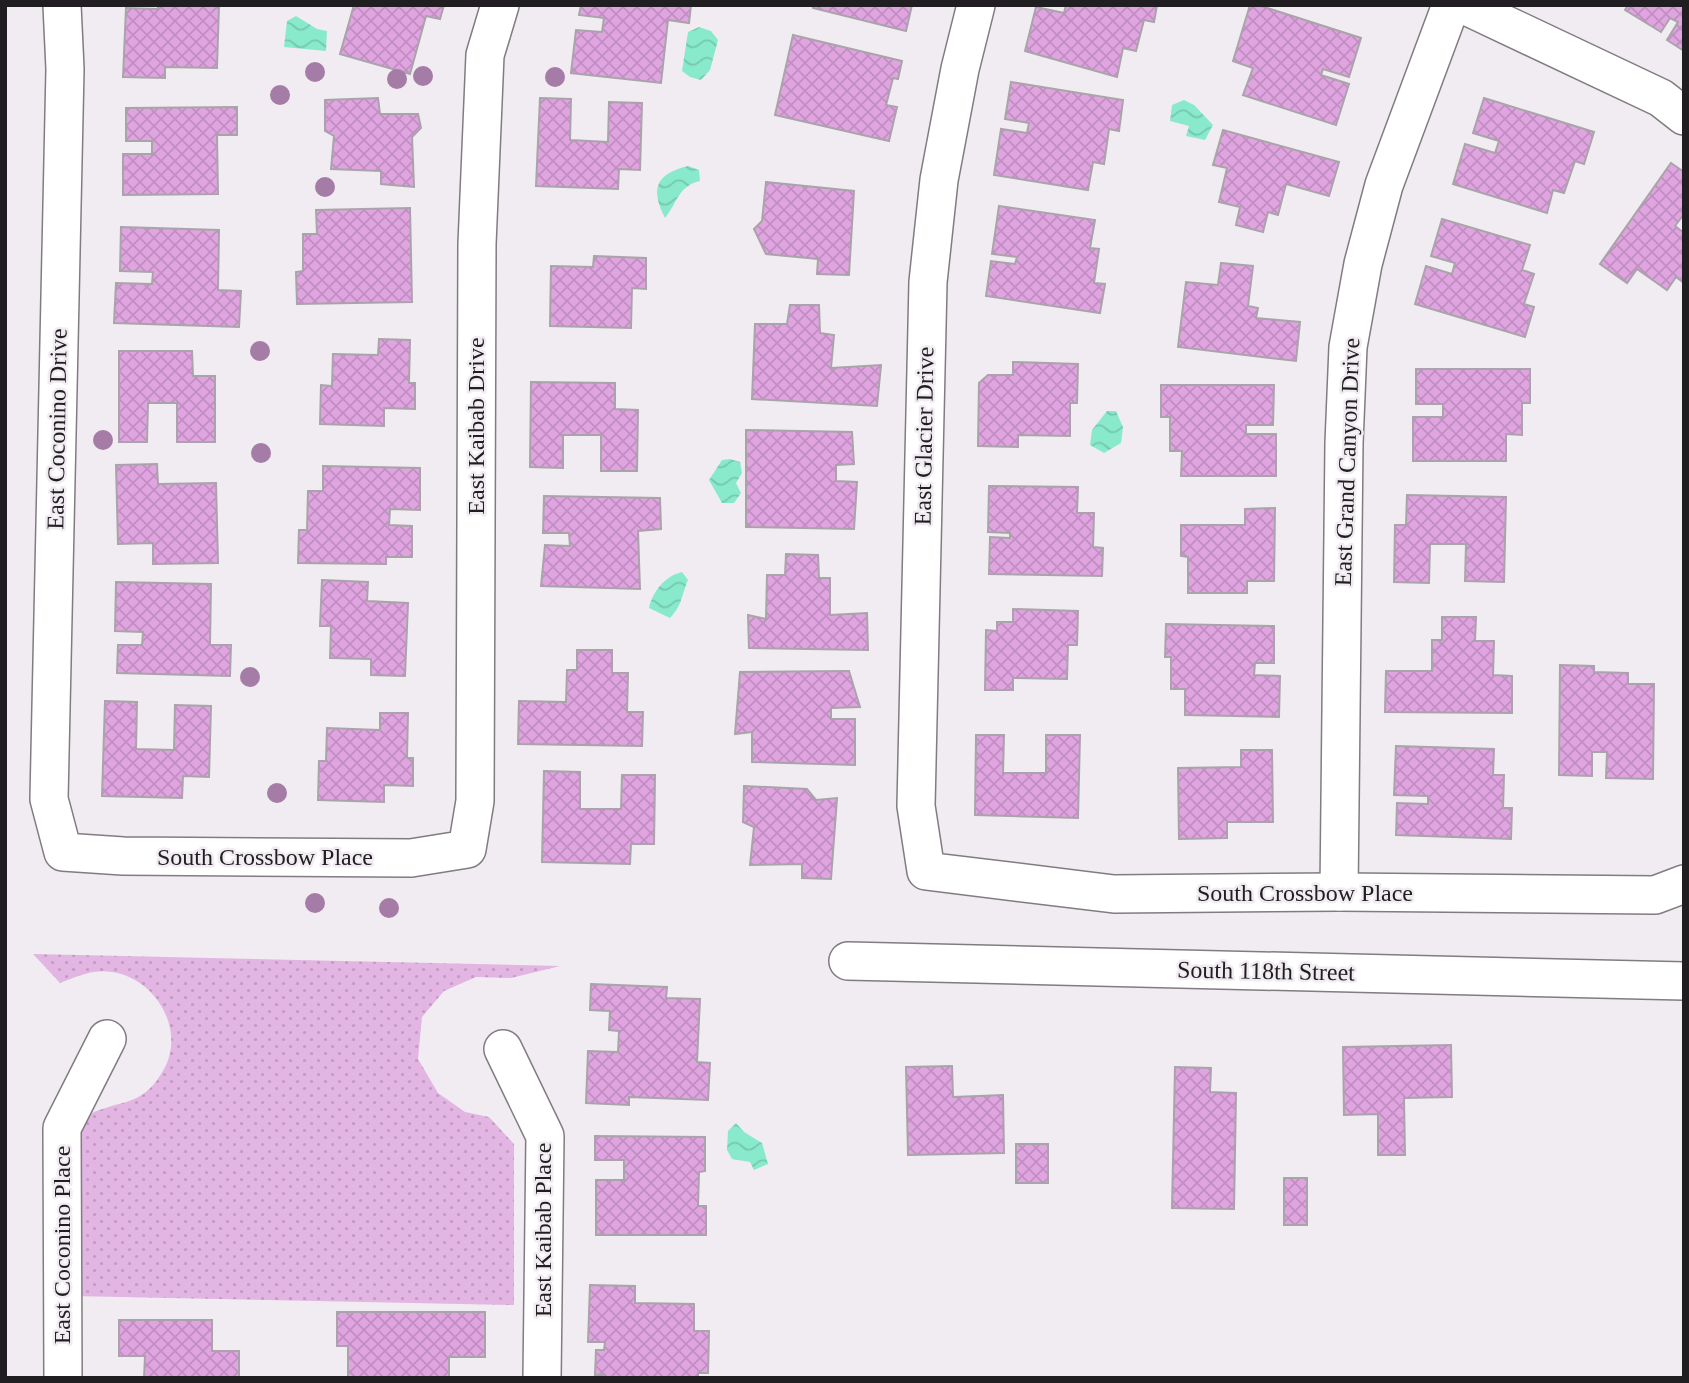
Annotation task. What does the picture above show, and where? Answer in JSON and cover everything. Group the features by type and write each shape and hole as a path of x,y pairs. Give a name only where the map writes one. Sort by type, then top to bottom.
{"street":[{"name":"East Coconino Drive","path":"62,5 65,69 49,799 63,852"},
{"name":"East Kaibab Drive","path":"467,849 475,801 478,231 485,55 500,5"},
{"name":"East Glacier Drive","path":"926,871 916,806 928,282 939,180 960,69 976,5"},
{"name":"East Grand Canyon Drive","path":"1339,892 1344,443 1349,347 1363,264 1384,185 1451,5"},
{"path":"1464,5 1661,98 1684,116"},
{"name":"South Crossbow Place","path":"63,852 123,856 411,858 467,849"},
{"name":"South Crossbow Place","path":"926,871 1114,894 1339,892 1655,895 1684,884"},
{"name":"South 118th Street","path":"848,961 1684,981"},
{"name":"East Coconino Place","path":"62,1378 62,1128 107,1039"},
{"name":"East Kaibab Place","path":"503,1049 545,1136 542,1378"}],"shaded area":[{"path":"33,954 560,966 511,978 476,977 444,991 422,1017 418,1059 438,1093 465,1112 489,1117 514,1144 514,1305 71,1296 77,1125 94,1112 134,1099 149,1089 164,1069 170,1054 171,1038 169,1022 162,1008 141,984 127,976 105,971 60,983"}],"water":[{"path":"296,16 317,29 327,31 326,51 284,47 287,21"},
{"path":"699,27 711,31 718,40 710,70 701,80 682,71 688,32"},
{"path":"1184,100 1194,105 1213,125 1205,140 1186,136 1189,126 1170,121 1172,105"},
{"path":"688,166 699,170 700,181 683,191 665,218 658,198 659,184 669,173"},
{"path":"1107,411 1116,411 1123,427 1121,443 1104,453 1090,445 1092,430"},
{"path":"722,460 740,462 742,473 736,483 741,493 734,503 722,503 709,480"},
{"path":"682,572 688,580 680,604 670,618 649,608 661,585"},
{"path":"736,1123 744,1132 762,1143 768,1164 754,1170 750,1162 732,1159 727,1150 728,1131"}],"building":[{"path":"158,5 219,5 217,68 165,67 165,78 123,77 126,8 158,9"},
{"path":"354,5 444,5 440,19 426,16 410,74 340,54"},
{"path":"581,5 691,5 689,23 668,20 661,83 571,73 576,30 602,32 604,18 579,15"},
{"path":"813,5 912,5 906,31 813,8"},
{"path":"1066,5 1157,5 1154,22 1144,20 1136,51 1123,48 1117,77 1025,51 1036,7 1064,13"},
{"path":"1250,5 1258,5 1361,38 1349,77 1323,69 1321,75 1349,84 1336,125 1243,95 1253,68 1233,61"},
{"path":"1628,5 1684,5 1684,51 1667,40 1678,22 1670,18 1661,32 1625,10"},
{"path":"793,35 902,61 898,79 893,78 886,105 897,107 889,141 775,115"},
{"path":"1011,82 1123,100 1119,131 1109,129 1104,164 1093,162 1088,190 994,175 1001,129 1027,133 1029,123 1005,119"},
{"path":"378,98 380,114 418,114 421,128 412,137 414,187 381,184 381,171 331,169 334,136 325,131 325,100"},
{"path":"540,98 571,99 570,140 608,142 609,102 642,103 640,170 619,169 618,189 536,186"},
{"path":"1484,98 1594,132 1584,164 1575,161 1564,193 1553,190 1547,213 1453,184 1465,144 1495,153 1499,141 1473,133"},
{"path":"237,107 237,135 217,135 218,194 123,195 123,154 152,154 152,141 126,141 126,108"},
{"path":"1223,130 1339,162 1329,196 1286,184 1278,215 1268,212 1263,232 1236,225 1240,207 1219,202 1227,168 1213,165"},
{"path":"1671,163 1684,172 1684,214 1675,226 1684,233 1684,283 1676,277 1667,290 1637,269 1627,283 1600,264"},
{"path":"766,182 854,191 849,275 817,274 818,259 766,254 754,229 762,221"},
{"path":"999,206 1095,220 1090,248 1099,249 1094,283 1105,284 1100,313 986,296 991,261 1015,264 1017,257 992,254"},
{"path":"410,208 412,302 297,304 296,272 303,271 303,234 317,234 316,210"},
{"path":"1442,219 1530,245 1522,270 1534,274 1524,304 1534,307 1525,337 1415,304 1426,266 1452,274 1455,263 1431,256"},
{"path":"121,227 219,230 218,290 241,291 239,327 114,323 116,283 152,284 153,272 120,271"},
{"path":"594,256 646,258 646,289 632,288 631,328 550,326 551,266 593,267"},
{"path":"1221,263 1253,266 1248,306 1258,308 1256,318 1300,322 1296,361 1178,347 1186,282 1218,285"},
{"path":"790,305 819,305 820,333 834,335 831,368 881,365 877,406 752,399 755,324 787,324"},
{"path":"379,339 410,340 409,383 415,383 415,409 384,408 384,426 320,424 321,385 332,386 333,354 378,355"},
{"path":"119,351 192,351 193,376 215,376 215,442 177,442 177,403 148,403 147,442 119,442"},
{"path":"1013,362 1078,364 1077,403 1070,403 1070,436 1018,435 1018,447 978,446 979,383 988,375 1013,375"},
{"path":"1416,369 1530,369 1530,403 1522,403 1522,435 1506,434 1506,461 1413,461 1413,417 1443,417 1443,404 1416,404"},
{"path":"531,382 615,383 615,409 638,410 637,471 601,471 601,435 563,435 563,468 530,467"},
{"path":"1161,385 1274,385 1273,425 1246,425 1246,434 1276,434 1276,476 1181,476 1182,451 1170,451 1170,417 1161,417"},
{"path":"746,430 852,432 854,464 836,465 836,481 857,482 854,529 746,527"},
{"path":"157,464 158,484 216,483 218,563 153,564 153,543 118,544 116,465"},
{"path":"323,466 420,468 420,510 390,509 389,525 412,526 412,557 386,557 386,564 298,563 299,530 307,530 308,491 323,491"},
{"path":"989,486 1078,487 1077,513 1094,513 1093,547 1103,548 1102,576 989,574 990,537 1010,538 1010,533 988,532"},
{"path":"1407,495 1506,497 1504,582 1465,581 1466,544 1430,544 1429,583 1394,582 1395,525 1406,525"},
{"path":"544,496 660,498 661,529 638,531 640,589 541,586 545,545 570,546 569,533 543,533"},
{"path":"1275,508 1274,581 1247,581 1247,593 1188,593 1188,557 1181,556 1181,525 1245,525 1245,509"},
{"path":"786,554 818,555 819,578 830,578 830,615 867,613 868,650 749,648 748,615 766,619 767,575 785,575"},
{"path":"322,580 368,582 367,601 408,603 405,676 371,675 371,659 330,658 331,626 320,626"},
{"path":"116,582 211,584 210,645 231,645 230,676 117,673 118,645 142,645 143,632 115,631"},
{"path":"1013,609 1078,611 1077,645 1068,645 1067,679 1013,678 1013,690 985,690 986,630 997,631 997,622 1013,622"},
{"path":"1442,617 1476,617 1475,641 1494,641 1493,675 1512,676 1512,713 1385,712 1386,671 1432,671 1432,640 1442,640"},
{"path":"1166,624 1274,626 1274,663 1255,663 1254,675 1280,676 1279,717 1185,715 1185,689 1171,689 1171,657 1165,657"},
{"path":"577,650 612,650 612,673 628,673 627,712 643,712 642,746 518,744 519,701 566,702 567,670 577,670"},
{"path":"1560,665 1594,666 1594,672 1628,673 1628,684 1654,684 1653,779 1606,778 1607,752 1592,752 1592,776 1559,775"},
{"path":"849,671 860,707 831,708 831,719 855,719 855,765 752,762 752,732 735,734 740,672"},
{"path":"105,701 137,702 136,749 174,750 175,705 211,706 209,777 183,776 182,798 102,796"},
{"path":"380,713 408,713 407,758 413,758 413,786 384,785 384,802 318,800 319,761 326,761 327,728 380,730"},
{"path":"976,735 1004,735 1003,773 1046,773 1046,735 1080,735 1078,818 975,815"},
{"path":"1396,746 1494,749 1493,775 1504,775 1503,808 1512,808 1511,839 1396,835 1397,803 1428,804 1428,796 1394,795"},
{"path":"1241,750 1272,750 1273,822 1227,822 1227,838 1179,839 1178,768 1241,767"},
{"path":"544,771 580,772 580,809 621,809 622,775 655,775 654,844 631,844 630,864 542,862"},
{"path":"744,786 807,789 816,800 837,798 831,879 802,878 802,864 750,865 754,827 743,822"},
{"path":"591,984 667,987 666,998 700,999 697,1062 710,1063 708,1100 629,1097 629,1105 586,1103 588,1051 618,1052 619,1031 609,1030 610,1011 590,1010"},
{"path":"1451,1045 1452,1097 1404,1098 1405,1155 1378,1155 1378,1114 1344,1115 1343,1047"},
{"path":"952,1066 953,1097 1003,1095 1004,1153 908,1155 906,1067"},
{"path":"1175,1067 1211,1068 1210,1092 1236,1093 1234,1209 1172,1208"},
{"path":"595,1136 705,1137 705,1171 699,1172 698,1206 706,1206 706,1235 596,1235 596,1180 624,1180 624,1160 595,1160"},
{"path":"1016,1144 1048,1144 1048,1183 1016,1183"},
{"path":"1284,1178 1307,1178 1307,1225 1284,1225"},
{"path":"590,1285 635,1286 635,1303 694,1304 694,1331 709,1331 708,1373 698,1373 698,1378 605,1378 605,1375 595,1375 596,1350 604,1350 605,1342 588,1342"},
{"path":"337,1312 485,1312 485,1357 449,1357 449,1378 348,1378 348,1346 337,1346"},
{"path":"119,1320 212,1320 212,1351 239,1351 239,1378 144,1378 145,1356 119,1356"}]}
